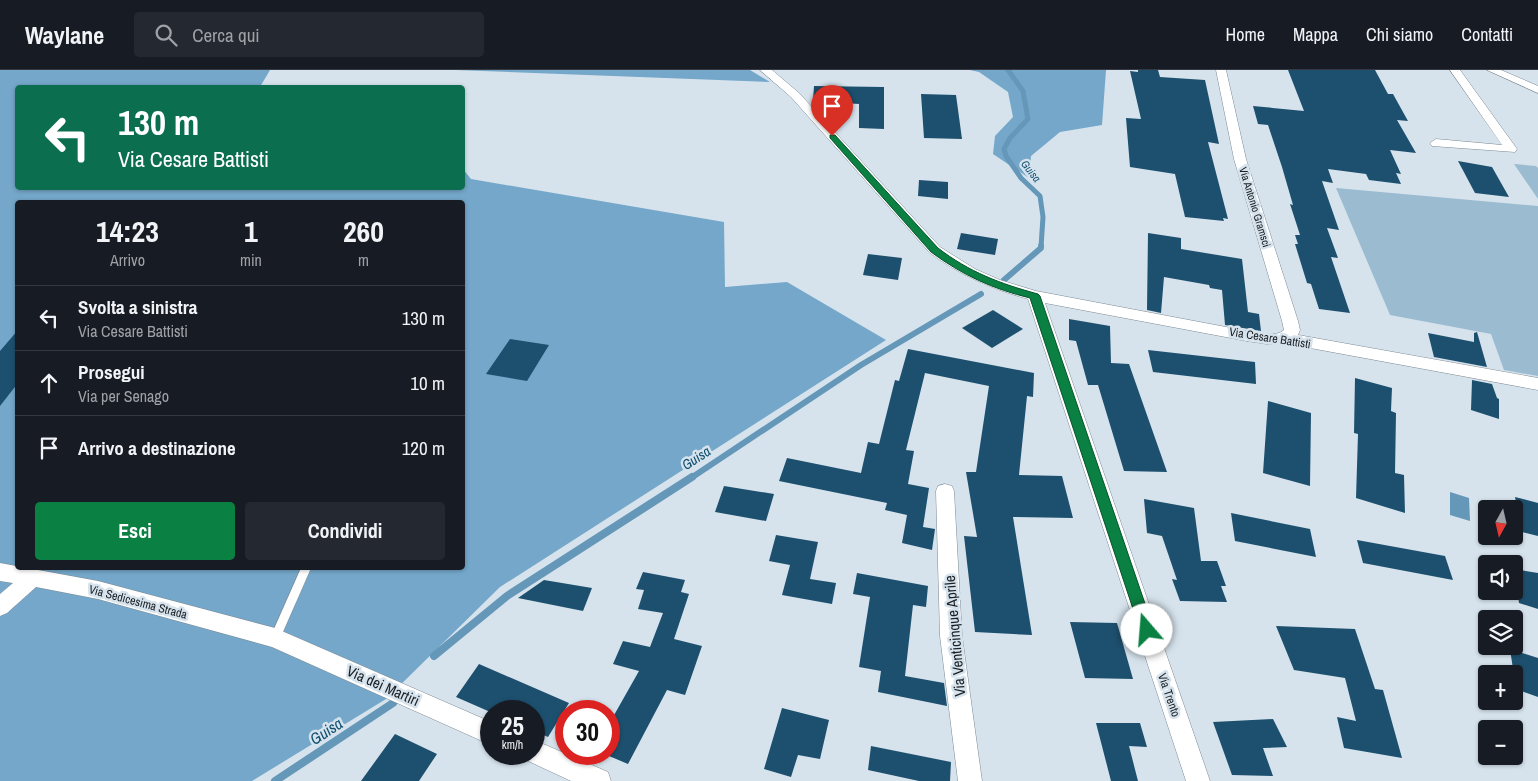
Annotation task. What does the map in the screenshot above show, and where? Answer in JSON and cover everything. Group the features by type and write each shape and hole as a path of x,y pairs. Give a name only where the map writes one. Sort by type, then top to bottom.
{"street":[{"name":"Via Cesare Battisti","path":"765,70 795,94 935,250 954,265 1003,288 1035,296 1254,337 1267,339 1282,338 1538,384"},
{"name":"Via Antonio Gramsci","path":"1221,70 1240,159 1290,321 1292,330 1290,335 1282,338"},
{"path":"1436,143 1511,149 1455,70"},
{"path":"1492,70 1538,90"},
{"name":"Via Trento","path":"1035,296 1198,781"},
{"name":"Via Venticinque Aprile","path":"945,491 952,636 970,781"},
{"name":"Via Sedicesima Strada","path":"0,572 98,590 275,638"},
{"path":"0,607 34,577"},
{"name":"Via dei Martiri","path":"275,638 480,729"},
{"path":"545,757 599,781"}],"lane":[{"path":"275,638 305,570"}],"shaded area":[{"path":"0,70 270,70 261,85 15,85 15,190 465,190 465,172 471,179 724,222 725,287 787,282 886,340 500,587 386,699 252,781 0,781"},
{"path":"455,70 750,70 770,82"},
{"path":"970,70 1106,70 1102,125 1060,132 1031,156 1029,178 993,154 995,136 1013,117 1008,92 979,72"},
{"path":"1514,164 1536,166 1538,168 1538,199"},
{"path":"1336,188 1538,206 1538,376 1504,370 1491,334 1390,315"},
{"path":"1450,492 1469,498 1470,521 1450,515"}],"building":[{"path":"1138,70 1158,70 1160,77 1205,80 1219,144 1208,142 1228,219 1223,218 1224,221 1185,217 1175,174 1130,167 1126,118 1141,119 1130,71 1138,72"},
{"path":"1288,70 1375,70 1388,94 1393,94 1408,121 1397,120 1416,153 1390,150 1401,174 1396,173 1401,184 1369,180 1366,174 1328,169 1333,183 1322,181 1339,230 1327,228 1338,258 1331,257 1350,313 1319,309 1311,284 1307,283 1295,244 1298,244 1295,235 1300,235 1290,204 1293,205 1282,167 1268,125 1258,124 1253,106 1304,111"},
{"path":"814,86 884,87 884,129 859,128 859,104 813,101"},
{"path":"921,94 956,95 962,139 924,138"},
{"path":"1458,161 1492,167 1509,197 1475,193"},
{"path":"919,180 948,182 948,199 918,196"},
{"path":"961,233 998,239 995,255 957,249"},
{"path":"1148,233 1181,238 1181,249 1242,259 1248,312 1259,314 1261,331 1225,325 1222,290 1210,288 1209,285 1164,277 1161,313 1147,310"},
{"path":"868,254 902,258 898,280 863,275"},
{"path":"993,310 1023,329 992,348 962,328"},
{"path":"1069,319 1110,326 1111,363 1129,364 1167,472 1124,471 1098,385 1088,385 1076,341 1069,340"},
{"path":"1477,332 1487,367 1434,357 1428,333 1474,342 1474,333"},
{"path":"15,334 15,387 0,406 0,351"},
{"path":"510,339 549,345 527,381 486,374"},
{"path":"908,349 1034,373 1033,397 1027,396 1019,475 1062,476 1073,518 1013,517 1032,635 975,632 964,536 977,537 966,472 976,472 989,386 925,373 906,450 914,451 908,484 929,488 923,527 935,529 932,550 902,543 907,515 885,510 887,503 779,481 787,458 861,473 868,442 879,444 895,380 899,381"},
{"path":"1148,350 1255,362 1256,384 1153,372"},
{"path":"1355,378 1392,388 1391,411 1396,413 1395,473 1404,475 1405,513 1356,498 1358,434 1354,433"},
{"path":"1472,380 1492,384 1499,399 1499,419 1471,410"},
{"path":"1268,401 1311,413 1310,486 1263,473"},
{"path":"724,486 774,494 766,521 715,512"},
{"path":"1515,497 1538,503 1538,536 1523,532 1523,500 1516,500"},
{"path":"1144,499 1194,508 1201,561 1217,561 1226,586 1221,586 1227,602 1180,601 1172,579 1177,580 1162,536 1147,533"},
{"path":"1231,513 1310,529 1316,557 1235,541"},
{"path":"776,535 818,542 810,579 836,583 832,604 782,595 790,565 769,561"},
{"path":"1357,540 1445,556 1453,580 1363,563"},
{"path":"1523,570 1538,573 1538,609 1519,603 1519,600 1523,600"},
{"path":"643,572 685,580 681,592 689,594 674,639 702,646 685,695 667,690 628,764 620,761 620,705 639,671 613,664 623,641 650,647 663,613 638,609 644,590 636,589"},
{"path":"857,573 928,586 926,607 913,605 905,676 944,683 947,706 878,692 881,671 859,667 870,597 853,594"},
{"path":"544,580 592,588 583,611 518,598"},
{"path":"1070,622 1117,623 1133,679 1085,678"},
{"path":"1276,626 1355,629 1375,689 1383,690 1402,758 1344,748 1337,717 1356,721 1345,678 1294,670"},
{"path":"1523,653 1538,658 1538,697 1523,692 1523,665 1512,665 1511,655 1523,655"},
{"path":"479,664 562,700 555,700 555,726 548,737 545,736 545,700 480,700 480,708 456,697"},
{"path":"782,708 829,720 820,759 798,755 791,777 764,769"},
{"path":"1273,719 1287,747 1263,748 1273,776 1232,775 1213,722"},
{"path":"1096,723 1140,723 1147,747 1129,746 1138,781 1111,781"},
{"path":"395,734 437,754 419,781 361,781"},
{"path":"871,746 951,762 950,781 919,781 868,770"}],"waterway":[{"name":"Guisa","path":"1008,70 1023,91 1028,119 1010,138 1004,149 1006,156 1021,178 1040,196 1043,217 1041,247"},
{"name":"Guisa","path":"1004,280 1041,247"},
{"name":"Guisa","path":"691,478 861,365 981,294"},
{"name":"Guisa","path":"434,656 507,596 692,477"},
{"name":"Guisa","path":"275,781 393,703"}],"route":[{"path":"832,136 935,250 954,265 1003,288 1035,296 1147,630"}]}
